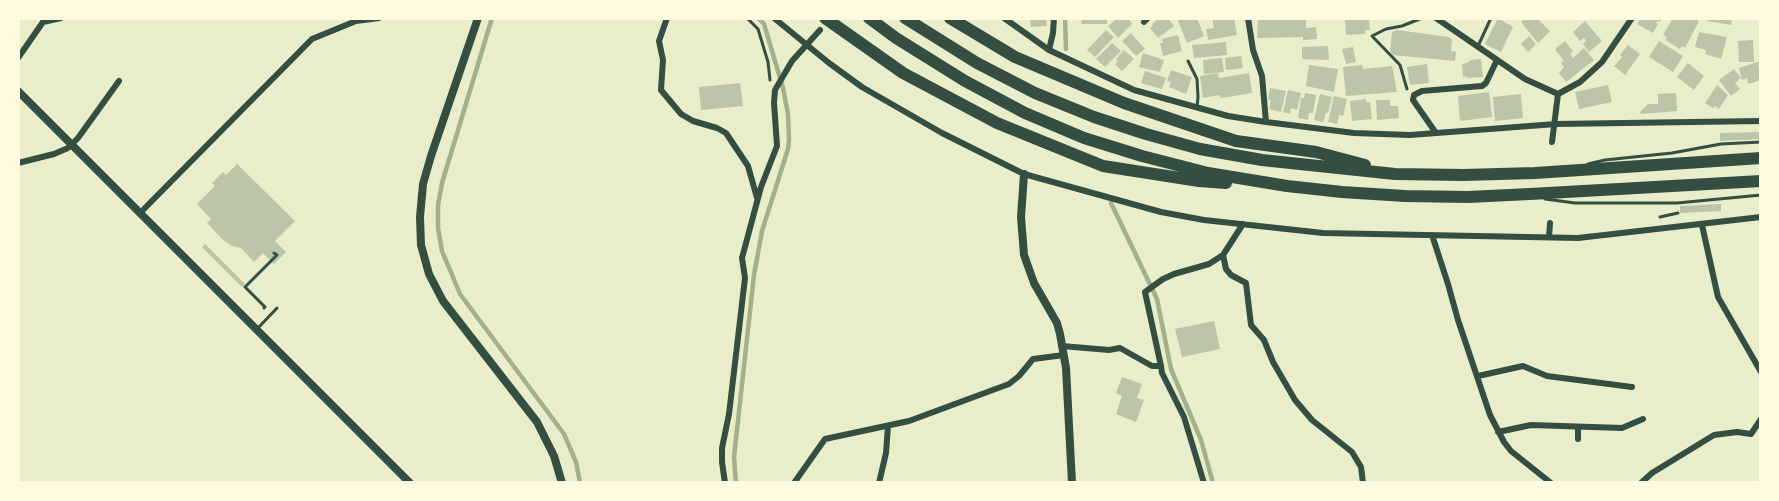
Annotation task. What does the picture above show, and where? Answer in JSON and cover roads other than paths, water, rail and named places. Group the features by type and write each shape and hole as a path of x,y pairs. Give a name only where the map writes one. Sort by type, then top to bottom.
{"highway":[{"path":"869,18 896,38 965,81 1025,113 1083,138 1208,173 1287,186 1406,196 1520,195 1761,181"},
{"path":"905,18 977,63 1035,93 1094,117 1200,148 1262,160 1395,174 1463,175 1761,158"},
{"path":"950,18 1015,57 1124,103 1236,141 1316,152 1395,174"},
{"path":"823,24 903,73 986,117 1103,166 1198,182 1287,186"}],"street":[{"path":"18,58 43,22 62,18"},
{"path":"140,213 312,39 356,21 379,18"},
{"path":"478,18 423,184 420,218 421,245 429,274 443,301 537,422 554,456 562,483"},
{"path":"668,18 659,41 663,60 662,90 681,114 726,133 748,166 755,186 757,202"},
{"path":"774,18 862,87 906,114 1024,174 1161,212 1204,220 1323,234 1549,237 1596,237 1761,217"},
{"path":"1004,18 1049,50 1134,90 1228,116 1266,122 1354,133 1436,133 1556,124 1761,121"},
{"path":"1049,50 1054,18"},
{"path":"1248,18 1253,50 1262,76 1266,122"},
{"path":"1436,18 1525,79 1558,94"},
{"path":"1558,94 1580,82 1602,62 1632,18"},
{"path":"725,483 722,448 729,414 745,278 742,258 757,202 777,146 775,90 783,74 823,24"},
{"path":"1436,133 1413,100 1414,95 1422,91 1482,86 1486,83 1497,60"},
{"path":"18,163 58,153 72,145 119,81"},
{"path":"18,91 410,483"},
{"path":"1552,142 1558,94"},
{"path":"1024,174 1022,217 1024,255 1034,283 1057,323 1063,351 1072,483"},
{"path":"1549,237 1550,223"},
{"path":"1204,483 1184,417 1162,373 1145,292 1174,274 1209,264 1223,255 1243,224"},
{"path":"1702,225 1718,297 1761,372"},
{"path":"1432,235 1449,284 1458,320 1490,415 1498,432 1511,451 1551,483"},
{"path":"1223,255 1226,269 1231,275 1246,283 1251,325 1270,351 1273,362 1295,400 1312,420 1352,452 1361,467 1363,483"},
{"path":"794,483 825,439 909,421 1003,387 1015,380 1033,359 1063,351 1120,348 1152,366 1161,366"},
{"path":"1478,376 1523,366 1547,376 1632,387"},
{"path":"1498,432 1531,425 1622,428 1643,419"},
{"path":"1641,483 1714,435 1737,432 1751,434 1761,419"},
{"path":"879,483 886,453 888,426"},
{"path":"1578,427 1578,439"}],"lane":[{"path":"1477,48 1491,18"},
{"path":"1188,61 1197,79 1197,107"},
{"path":"1560,171 1605,160 1672,153 1721,144 1761,142"},
{"path":"1520,195 1575,203 1677,203 1761,195"},
{"path":"256,329 277,308"}],"waterway":[{"path":"492,18 442,183 438,205 438,228 442,251 460,294 564,434 576,462 580,483"},
{"path":"736,483 734,457 754,275 762,231 788,149 789,139 788,114 783,88 764,24 758,18"},
{"path":"1065,18 1066,49"},
{"path":"1111,203 1157,299 1171,369 1201,440 1213,483"}]}
